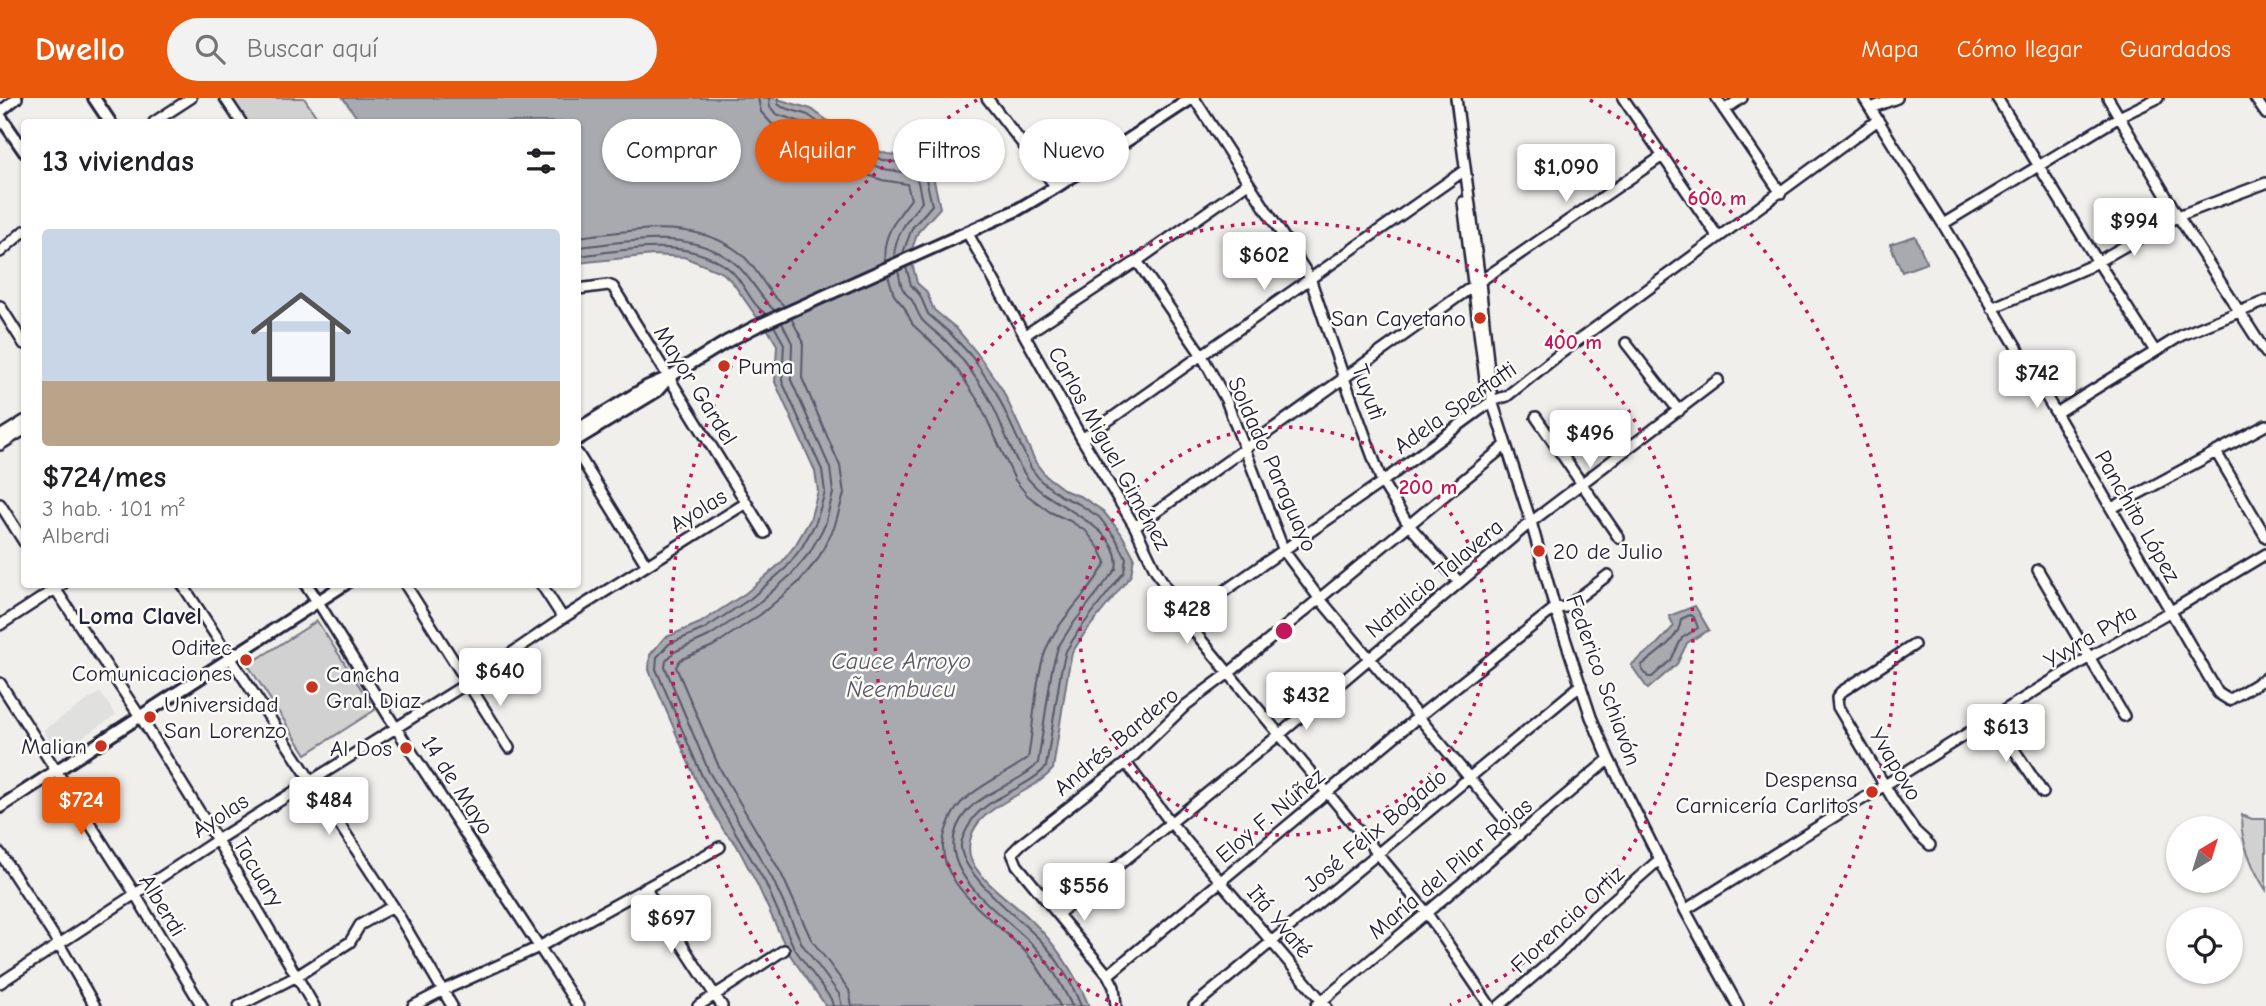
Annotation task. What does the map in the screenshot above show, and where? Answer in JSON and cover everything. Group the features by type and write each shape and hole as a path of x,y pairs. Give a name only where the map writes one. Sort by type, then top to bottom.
{"main road":[{"path":"94,98 108,119"},
{"path":"581,427 648,386 669,377 755,327 1017,210 1193,98"},
{"path":"0,114 21,146"},
{"path":"581,437 657,391 669,377"},
{"name":"14 de Mayo","path":"309,588 316,599"},
{"path":"316,599 328,588"},
{"path":"0,807 316,599 337,588"},
{"path":"0,799 56,768"}],"street":[{"path":"0,114 17,98"},
{"path":"159,119 191,98"},
{"path":"225,98 239,119"},
{"path":"987,98 1056,187"},
{"name":"Tuyutì","path":"1193,98 1310,278 1343,378 1382,482 1408,524 1459,582"},
{"name":"Federico Schiavón","path":"1451,98 1492,401 1555,608 1609,759 1685,910 1738,1006"},
{"name":"Federico Schiavón","path":"1456,98 1462,172"},
{"path":"1623,98 1718,237"},
{"path":"1716,98 1781,193"},
{"path":"1724,110 1742,98"},
{"name":"Panchito López","path":"1864,98 2056,413 2218,693 2229,700 2266,678"},
{"path":"1871,108 1896,98"},
{"path":"1997,98 2155,351"},
{"path":"2108,98 2178,216 2266,353"},
{"path":"2255,98 2266,114"},
{"path":"1943,224 2120,116 2153,99"},
{"name":"Adela Spertatti","path":"1184,619 1382,482 1492,401 1507,396 1878,120"},
{"path":"1135,527 1661,156"},
{"path":"1082,439 1462,172"},
{"path":"1025,335 1138,261 1248,183"},
{"path":"1992,307 2098,262 2178,216 2266,183"},
{"name":"Carlos Miguel Giménez","path":"967,232 1082,439 1135,527 1184,619 1426,912 1490,1006"},
{"path":"0,252 21,234"},
{"name":"Soldado Paraguayo","path":"1138,261 1201,354 1226,400 1284,551 1319,598 1518,836"},
{"name":"Mayor Gardel","path":"581,289 608,285 613,288 765,533"},
{"path":"2056,413 2182,335 2266,300"},
{"path":"0,306 21,339"},
{"path":"1626,343 1679,411"},
{"name":"Natalicio Talavera","path":"1058,914 1279,735 1531,522 1718,380"},
{"path":"1536,417 1619,538"},
{"path":"0,436 21,423"},
{"path":"2112,509 2266,425"},
{"path":"0,445 21,432"},
{"name":"Andrés Bardero","path":"1058,914 1017,865 1012,853 1126,763 1186,705 1229,673 1506,445"},
{"path":"2216,452 2266,537"},
{"path":"581,459 646,564"},
{"name":"Ayolas","path":"0,983 217,840 466,684 646,564 747,503"},
{"path":"0,504 21,537"},
{"name":"Yvyra Pyta","path":"1685,910 2088,657 2266,554"},
{"path":"2038,570 2124,716"},
{"name":"Eloy F. Núñez","path":"1108,975 1418,717 1555,608 1566,607 1608,575"},
{"path":"0,618 52,588"},
{"path":"0,625 52,588"},
{"name":"Tacuary","path":"56,588 217,840 314,1006"},
{"path":"186,588 393,906 452,1006"},
{"path":"407,588 509,748"},
{"path":"543,588 562,618"},
{"name":"14 de Mayo","path":"316,599 396,728 578,1006"},
{"name":"Yvapovo","path":"1914,645 1841,692 1837,698 1838,707 1885,785 1915,831 1930,845"},
{"name":"Alberdi","path":"0,683 135,894 202,1006"},
{"name":"José Félix Bogado","path":"1194,1006 1468,776 1581,685"},
{"path":"1993,718 2043,793"},
{"name":"María del Pilar Rojas","path":"1322,1004 1426,912 1609,759"},
{"name":"Itá Yvaté","path":"1126,763 1171,823 1322,1004"},
{"path":"413,1006 540,947 720,847"},
{"path":"0,853 59,944 95,1006"},
{"name":"Florencia Ortiz","path":"1499,1006 1554,959 1594,917 1660,859"},
{"path":"645,888 722,1006"},
{"path":"239,1006 297,976 349,942 360,925 393,906"},
{"path":"1058,914 1108,975 1114,986 1116,1006"},
{"path":"698,1006 784,950"}],"shaded area":[{"path":"230,98 304,98 318,119 243,119"},
{"name":"Cancha Gral. Diaz","path":"317,621 375,710 306,754 248,665"},
{"path":"100,692 116,715 58,753 43,730"},
{"path":"2242,816 2266,819 2266,890 2248,854"}],"water":[{"name":"Cauce Arroyo Ñeembucu","path":"343,98 774,98 811,109 825,119 755,119 755,182 879,182 879,151 893,155 893,182 934,182 940,208 918,232 910,255 917,283 926,291 934,310 956,328 1002,389 1036,463 1046,476 1066,491 1082,497 1103,511 1121,533 1134,557 1131,575 1072,653 1053,769 1036,784 987,814 973,831 969,847 972,862 983,878 1029,918 1056,948 1071,970 1089,1006 826,1006 788,952 736,844 724,831 696,780 649,670 650,655 664,638 700,623 746,593 781,563 810,520 818,491 815,471 775,382 777,345 762,320 723,273 684,257 653,255 581,263 581,119 358,119"},
{"path":"1915,236 1927,263 1902,272 1890,244"},
{"path":"1695,606 1709,630 1687,643 1677,664 1648,689 1631,665 1674,626 1669,616"}],"place":[{"name":"San Cayetano","path":"1480,318"},
{"name":"Puma","path":"724,366"},
{"name":"20 de Julio","path":"1539,551"},
{"name":"Oditec Comunicaciones","path":"246,660"},
{"name":"Cancha Gral. Diaz","path":"312,687"},
{"name":"Universidad San Lorenzo","path":"150,717"},
{"name":"Malian","path":"101,746"},
{"name":"Al Dos","path":"406,748"},
{"name":"Despensa Carnicería Carlitos","path":"1872,792"}],"district":[{"name":"Loma Clavel","path":"140,616"}]}
